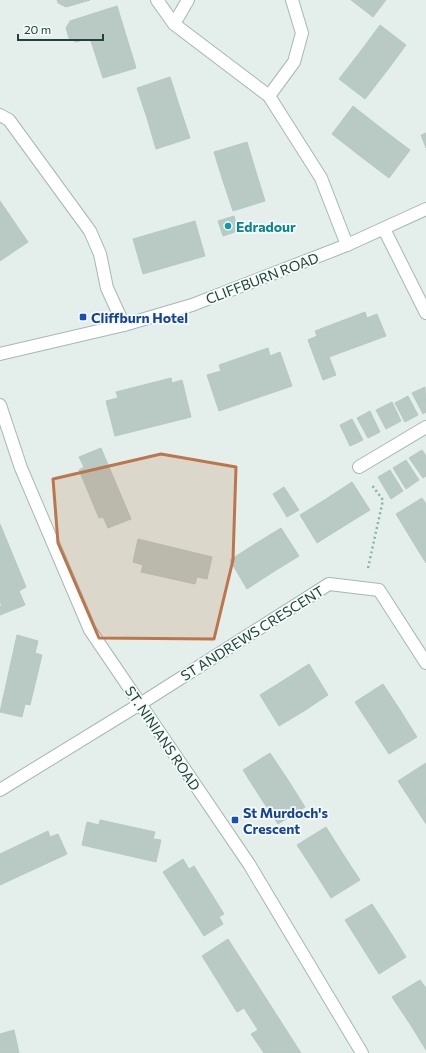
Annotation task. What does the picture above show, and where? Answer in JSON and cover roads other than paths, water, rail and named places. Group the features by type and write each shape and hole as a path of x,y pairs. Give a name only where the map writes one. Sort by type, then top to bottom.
{"street":[{"path":"157,0 174,24 269,96 320,178 347,245"},
{"path":"174,24 188,0"},
{"path":"269,96 294,62 302,33 292,0"},
{"path":"0,115 9,120 90,231 100,254 107,288 124,325"},
{"name":"CLIFFBURN ROAD","path":"0,354 124,325 192,305 347,245 426,210"},
{"path":"384,229 426,313"},
{"name":"ST. NINIANS ROAD","path":"0,405 21,468 90,630 249,864 362,1053"},
{"path":"359,467 426,427"},
{"name":"ST ANDREWS CRESCENT","path":"140,704 329,584 379,590 426,663"},
{"path":"0,790 140,704"}],"place":[{"name":"Edradour","path":"228,226"},
{"name":"Cliffburn Hotel","path":"83,317"},
{"name":"St Murdoch's Crescent","path":"235,820"}]}
